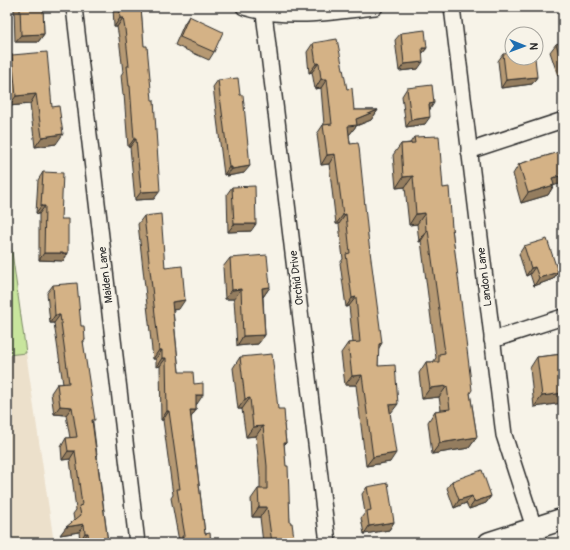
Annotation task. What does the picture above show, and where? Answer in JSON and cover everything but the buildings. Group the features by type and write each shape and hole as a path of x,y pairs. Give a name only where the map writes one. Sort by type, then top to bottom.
{"street":[{"name":"Maiden Lane","path":"74,7 137,543"},
{"path":"244,7 264,13 317,14 375,7"},
{"name":"Landon Lane","path":"452,7 504,435 536,536"},
{"name":"Orchid Drive","path":"264,13 328,543"},
{"path":"469,151 563,120"},
{"path":"492,340 563,317"},
{"path":"489,543 536,536 563,519"}],"shaded area":[{"path":"26,353 54,543 7,543 7,355"}],"green space":[{"path":"7,216 26,353 7,355"}]}
